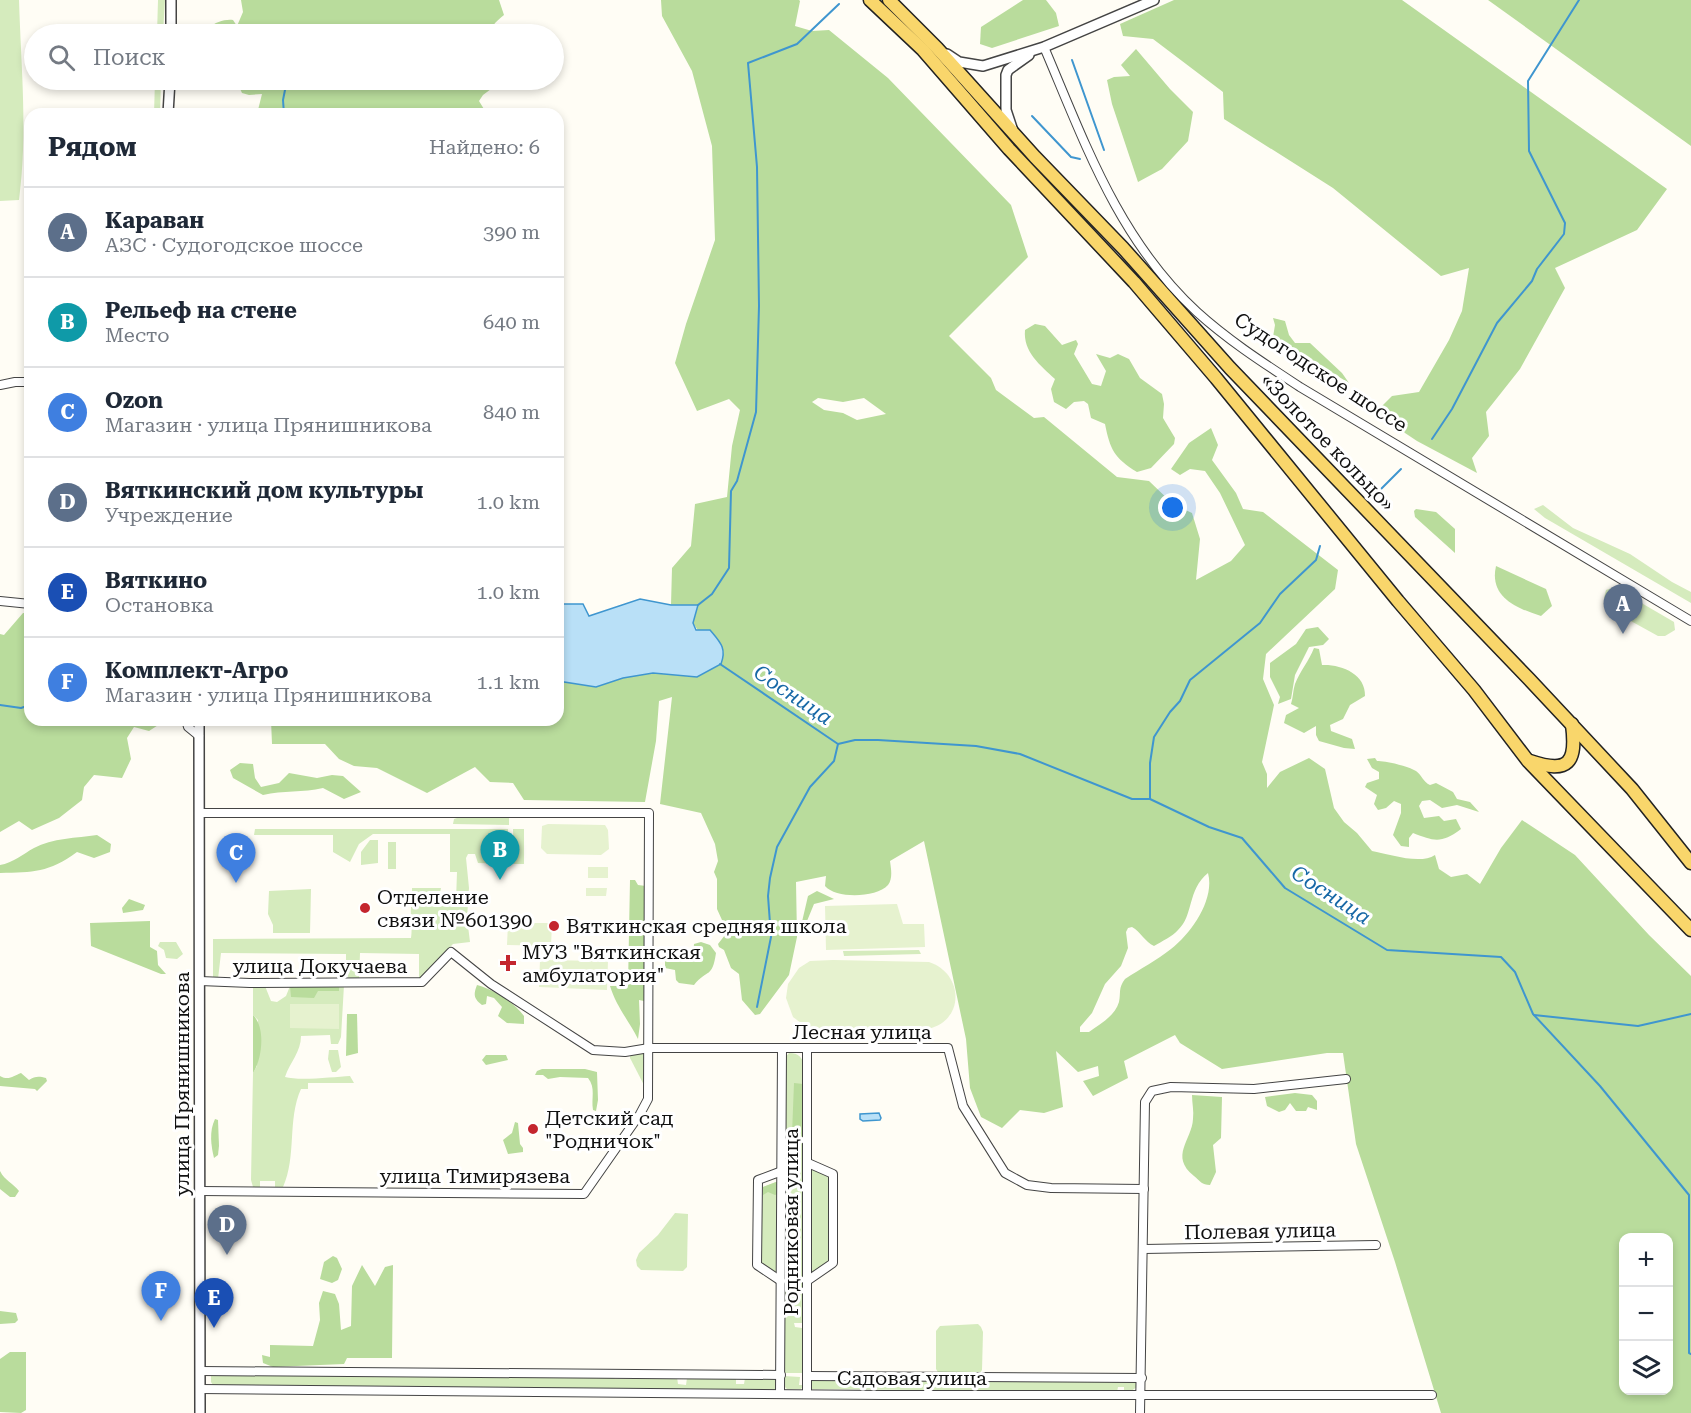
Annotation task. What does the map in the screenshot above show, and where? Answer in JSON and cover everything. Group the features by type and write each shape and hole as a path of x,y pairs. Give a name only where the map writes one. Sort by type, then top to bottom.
{"main road":[{"name":"«Золотое кольцо»","path":"870,0 923,50 1009,149 1134,282 1474,690 1528,761 1691,930"},
{"path":"889,0 938,48"},
{"name":"«Золотое кольцо»","path":"938,48 1013,132 1123,248 1230,368 1572,724 1632,789 1691,862"},
{"path":"1528,761 1550,767 1560,766 1569,761 1574,751 1572,724"}],"street":[{"path":"171,0 171,24"},
{"path":"938,48 959,62 983,66 1044,47 1154,0"},
{"path":"1013,132 1006,110 1006,75 1008,70 1019,61 1044,47"},
{"name":"Судогодское шоссе","path":"1044,47 1103,185 1125,224 1152,262 1197,312 1246,351 1300,387 1691,621"},
{"path":"169,108 170,90"},
{"path":"0,385 24,382"},
{"path":"0,601 24,603"},
{"path":"188,726 199,736"},
{"name":"улица Прянишникова","path":"199,726 200,1413"},
{"path":"200,813 649,813 648,1048"},
{"name":"улица Докучаева","path":"200,981 423,982 451,952 491,984 593,1050 625,1052 648,1048"},
{"name":"Лесная улица","path":"648,1048 807,1050 948,1048 963,1106 1005,1173 1027,1185 1051,1188 1144,1189"},
{"name":"улица Тимирязева","path":"201,1191 584,1194 648,1099 648,1048"},
{"name":"Родниковая улица","path":"780,1394 782,1049"},
{"name":"Родниковая улица","path":"807,1050 807,1394"},
{"path":"1140,1413 1144,1249 1144,1101 1152,1091 1171,1087 1254,1089 1346,1079"},
{"path":"807,1163 833,1174 833,1263 807,1281"},
{"path":"781,1281 756,1265 759,1180 782,1171"},
{"name":"Полевая улица","path":"1144,1249 1377,1245"},
{"path":"201,1371 781,1375"},
{"path":"807,1376 1142,1378"},
{"name":"Садовая улица","path":"200,1389 780,1394 1432,1395"}],"green space":[{"path":"0,0 19,0 23,150 19,200 0,201"},
{"path":"158,0 165,0 164,24 157,24"},
{"path":"241,0 499,0 504,15 495,24 238,24 243,12"},
{"path":"661,0 799,0 795,26 812,31 829,30 888,78 1011,205 1028,257 949,336 991,378 996,390 1034,418 1044,417 1117,477 1149,481 1173,504 1192,513 1200,539 1196,580 1231,561 1245,545 1220,493 1205,471 1190,469 1180,475 1171,469 1189,443 1211,428 1218,445 1212,460 1236,493 1243,509 1263,512 1338,570 1335,589 1266,654 1263,679 1274,705 1262,762 1267,774 1267,788 1280,772 1309,758 1325,769 1334,808 1372,851 1413,859 1429,858 1435,855 1439,869 1451,877 1467,874 1480,884 1501,848 1522,820 1575,855 1649,935 1691,976 1691,1413 1441,1413 1356,1144 1343,1053 1327,1053 1222,1069 1180,1043 1175,1035 1124,1061 1128,1078 1093,1096 1083,1081 1099,1076 1098,1066 1078,1072 1056,1051 1063,1107 1044,1113 1020,1110 1002,1128 981,1117 970,1088 966,1039 924,841 890,861 890,882 875,892 856,895 838,893 825,886 826,876 796,882 797,937 789,975 760,1014 755,1015 742,1000 739,974 731,968 724,950 718,944 725,935 718,928 722,920 717,909 717,879 714,872 718,861 715,844 701,813 660,804 672,697 659,701 656,741 645,802 524,800 513,783 490,782 475,767 427,793 377,768 354,766 339,759 325,744 272,744 271,726 564,726 564,682 596,687 623,677 653,673 697,677 721,664 693,623 698,605 671,605 672,568 691,546 695,504 727,497 732,446 740,410 729,399 697,411 675,363 715,240 712,146 692,71 662,16","holes":["818,398 843,402 864,398 886,414 857,420 843,413 824,410 812,402","1208,873 1209,883 1205,904 1187,934 1166,953 1125,979 1119,1002 1114,1011 1089,1032 1080,1032 1080,1027 1092,1013 1105,984 1121,966 1128,948 1126,932 1128,928 1135,929 1154,946 1170,937 1183,924 1193,895 1201,880"]},
{"path":"1023,0 1046,0 1056,13 1059,26 992,48 980,44 981,27"},
{"path":"1174,0 1402,0 1667,189 1637,230 1555,268 1565,288 1520,369 1486,412 1489,436 1472,458 1477,473 1417,441 1375,413 1392,396 1419,392 1449,340 1462,311 1469,268 1441,276 1333,188 1224,119 1223,92 1153,39 1123,36 1120,24"},
{"path":"1488,0 1691,0 1691,146"},
{"path":"233,20 236,24 214,24 220,21"},
{"path":"1136,49 1193,112 1188,141 1162,169 1138,182 1112,104 1107,80 1130,76 1121,65"},
{"path":"155,90 161,90 160,108 154,108"},
{"path":"241,90 490,90 479,101 483,108 258,108 262,94 242,93"},
{"path":"1273,318 1285,321 1289,335 1295,343 1310,343 1342,373 1349,383 1273,337 1275,325"},
{"path":"1035,324 1045,326 1062,345 1076,340 1078,344 1074,354 1092,384 1101,386 1106,371 1096,354 1110,358 1118,354 1129,359 1140,378 1162,394 1163,418 1175,438 1174,444 1151,468 1137,472 1118,457 1111,446 1105,424 1091,418 1088,404 1084,401 1074,402 1066,409 1054,402 1051,389 1055,379 1034,358 1025,338 1025,330"},
{"path":"1543,505 1573,528 1630,554 1691,592 1691,603 1545,518 1534,509"},
{"path":"1416,509 1436,512 1455,529 1455,553 1415,517"},
{"path":"1496,566 1546,589 1552,606 1541,616 1506,600 1497,586"},
{"path":"1614,587 1674,622 1675,630 1665,636 1658,636 1609,609 1604,598 1606,590"},
{"path":"24,613 24,726 157,726 149,731 134,727 127,738 131,759 122,778 94,775 84,787 82,800 59,818 32,830 19,821 0,832 0,634 4,635"},
{"path":"1318,627 1329,639 1323,645 1309,647 1295,675 1291,699 1278,704 1280,697 1270,677 1270,663 1296,644 1306,629"},
{"path":"1314,648 1319,649 1322,665 1337,666 1351,672 1357,676 1364,688 1365,696 1350,705 1343,719 1330,725 1331,731 1352,739 1355,749 1319,741 1316,726 1304,733 1284,723 1286,715 1299,708 1291,704 1294,686"},
{"path":"1375,758 1377,761 1397,764 1416,771 1428,784 1436,783 1453,792 1457,799 1470,802 1479,812 1457,805 1442,808 1430,800 1422,801 1419,806 1424,818 1439,816 1444,821 1456,819 1461,829 1448,837 1437,840 1413,833 1409,838 1409,847 1401,846 1393,835 1401,813 1401,804 1394,801 1386,808 1378,810 1374,804 1377,795 1365,787 1367,783 1379,779 1379,772 1372,768 1367,759"},
{"path":"240,763 253,764 255,778 261,787 279,783 289,773 317,778 332,775 343,776 361,792 344,799 323,788 263,795 233,778 230,770"},
{"path":"509,818 509,825 453,824 454,819"},
{"path":"548,824 605,825 608,830 609,849 601,855 547,854 541,848 542,826"},
{"path":"255,829 508,829 508,864 478,863 475,854 468,854 466,858 469,888 467,918 470,942 453,944 419,979 419,954 360,953 359,980 349,979 346,972 346,954 221,953 218,979 213,979 213,939 411,938 412,901 456,901 457,872 450,872 450,834 373,834 359,844 350,862 333,852 333,835 254,835"},
{"path":"513,829 524,829 524,864 514,864"},
{"path":"97,835 111,844 110,852 94,858 77,852 49,868 0,873 0,865 41,845 57,840"},
{"path":"370,840 378,840 378,863 361,865 361,852"},
{"path":"388,842 396,842 396,869 388,869"},
{"path":"588,867 608,867 608,878 588,878"},
{"path":"630,880 635,880 638,885 646,886 646,996 644,1001 639,1000 638,1039 619,1007 610,986 628,986"},
{"path":"412,888 441,888 437,896 412,896"},
{"path":"586,888 607,888 606,896 586,896"},
{"path":"311,889 310,933 273,933 273,925 268,914 269,891"},
{"path":"817,891 834,899 814,904 807,921 801,926 808,896"},
{"path":"129,899 145,905 143,910 123,913 122,908"},
{"path":"897,904 903,924 924,924 925,947 826,950 825,906"},
{"path":"150,921 150,947 157,951 158,965 166,974 91,946 90,923"},
{"path":"508,923 552,923 551,946 507,945"},
{"path":"160,942 176,942 183,954 177,959 166,958 164,950 158,946"},
{"path":"701,942 710,945 716,953 713,967 694,985 679,983 676,980 675,970 665,968 665,960 678,955 693,955 694,944"},
{"path":"919,950 921,954 844,956 843,951"},
{"path":"540,960 608,961 607,990 539,987"},
{"path":"810,961 929,962 949,976 956,996 954,1007 949,1016 940,1024 928,1029 809,1029 793,1017 786,998 788,984 799,968"},
{"path":"256,985 265,986 271,1001 277,1002 286,996 290,986 317,991 339,991 340,985 344,985 341,1037 338,1044 331,1044 330,1035 301,1036 301,1042 285,1077 308,1079 350,1076 354,1083 308,1083 308,1089 301,1089 294,1113 290,1163 283,1187 275,1187 275,1181 260,1181 260,1187 253,1187 251,1180 253,1073 257,1066 258,1020 253,1015 253,988"},
{"path":"340,985 339,991 318,991 314,998 291,997 290,986"},
{"path":"477,985 509,1001 524,1016 524,1024 507,1023 498,1016 502,1007 494,998 487,996 486,1004 479,1003 475,996"},
{"path":"290,1004 339,1004 339,1029 290,1028"},
{"path":"347,1014 357,1014 358,1053 346,1056"},
{"path":"253,1015 260,1028 261,1044 259,1060 253,1073"},
{"path":"329,1050 338,1050 341,1067 336,1072 332,1072 328,1059"},
{"path":"645,1053 646,1089 630,1058 630,1055"},
{"path":"789,1053 799,1056 805,1065 804,1321 794,1323 795,1327 802,1328 805,1332 805,1373 784,1373 784,1059"},
{"path":"486,1055 506,1055 508,1060 486,1065 482,1060"},
{"path":"542,1069 585,1069 597,1072 596,1111 593,1110 593,1089 588,1078 548,1079 543,1075 535,1075"},
{"path":"21,1073 29,1080 39,1077 46,1078 47,1081 37,1091 0,1086 0,1076 8,1078"},
{"path":"794,1083 803,1084 801,1144 792,1134"},
{"path":"1295,1093 1312,1095 1317,1101 1317,1110 1308,1107 1306,1111 1296,1111 1290,1103 1285,1110 1279,1112 1267,1106 1265,1097"},
{"path":"1192,1095 1222,1097 1221,1138 1213,1145 1216,1172 1210,1185 1200,1181 1183,1162 1182,1155 1192,1127"},
{"path":"215,1119 218,1120 219,1146 218,1155 214,1158 211,1138"},
{"path":"515,1122 518,1123 523,1152 508,1154 503,1140 512,1133"},
{"path":"812,1169 826,1174 829,1179 829,1257 827,1262 812,1273 809,1271 810,1171"},
{"path":"0,1171 19,1191 15,1197 10,1197 0,1189"},
{"path":"776,1182 780,1184 778,1272 773,1273 760,1262 763,1187"},
{"path":"776,1182 780,1184 780,1193 775,1195 768,1192 763,1195 763,1187"},
{"path":"675,1213 688,1214 687,1267 683,1271 641,1270 636,1260 639,1253 658,1235"},
{"path":"333,1256 337,1258 342,1269 338,1280 332,1283 320,1279 324,1262"},
{"path":"362,1265 375,1286 385,1267 393,1265 392,1358 347,1358 344,1364 273,1367 263,1363 262,1355 270,1357 270,1345 313,1346 320,1320 319,1303 323,1291 335,1294 339,1304 341,1330 351,1326 352,1286"},
{"path":"0,1311 16,1313 18,1320 15,1323 0,1324"},
{"path":"978,1324 983,1332 982,1370 978,1376 939,1374 936,1369 936,1331 940,1326"},
{"path":"10,1352 26,1352 26,1410 21,1413 0,1412 0,1359"},
{"path":"214,1373 612,1376 615,1379 677,1377 678,1384 686,1385 687,1378 736,1378 736,1384 744,1384 745,1378 773,1378 777,1381 778,1387 774,1390 213,1385 211,1375"},
{"path":"784,1376 800,1377 799,1385 804,1385 801,1389 787,1389 784,1386"},
{"path":"836,1378 836,1383 841,1384 841,1378 1134,1381 1138,1383 1138,1386 1130,1392 1124,1392 1124,1387 1118,1387 1117,1392 812,1389 810,1380"}],"water":[{"path":"640,599 671,605 698,605 693,623 696,630 710,630 719,642 723,649 721,664 697,677 653,673 623,678 596,687 564,682 564,604 583,604 589,616"},
{"path":"879,1113 880,1120 863,1121 860,1119 860,1114"}],"waterway":[{"path":"1432,439 1452,409 1497,323 1532,281 1537,269 1564,234 1565,223 1529,151 1528,81 1579,0"},
{"path":"698,605 712,594 729,568 731,491 737,481 756,412 759,306 757,167 748,63 797,44 839,4"},
{"path":"1072,60 1104,150"},
{"path":"284,108 285,90"},
{"path":"1032,116 1071,157 1080,159"},
{"path":"1379,491 1401,469"},
{"path":"1150,799 1150,763 1154,737 1180,701 1190,680 1260,623 1280,594 1316,560 1320,546"},
{"name":"Сосница","path":"720,664 838,744 855,740 878,740 976,746 1020,754 1132,799 1150,799 1209,827 1242,838 1285,888 1387,950 1501,957 1515,972 1533,1014 1600,1086 1689,1195 1689,1353 1691,1354"},
{"name":"Сосница","path":"0,705 24,707"},
{"path":"757,1007 771,937 768,896 777,847 810,787 834,761 838,744"},
{"path":"1534,1015 1638,1026 1691,1014"}],"place":[{"name":"Караван","path":"1623,634"},
{"name":"Рельеф на стене","path":"500,880"},
{"name":"Ozon","path":"236,883"},
{"name":"Отделение связи №601390","path":"365,908"},
{"name":"Вяткинская средняя школа","path":"554,926"},
{"name":"МУЗ \"Вяткинская амбулатория\"","path":"508,963"},
{"name":"Детский сад \"Родничок\"","path":"533,1129"},
{"name":"Вяткинский дом культуры","path":"227,1255"},
{"name":"Комплект-Агро","path":"161,1321"},
{"name":"Вяткино","path":"214,1328"}]}
